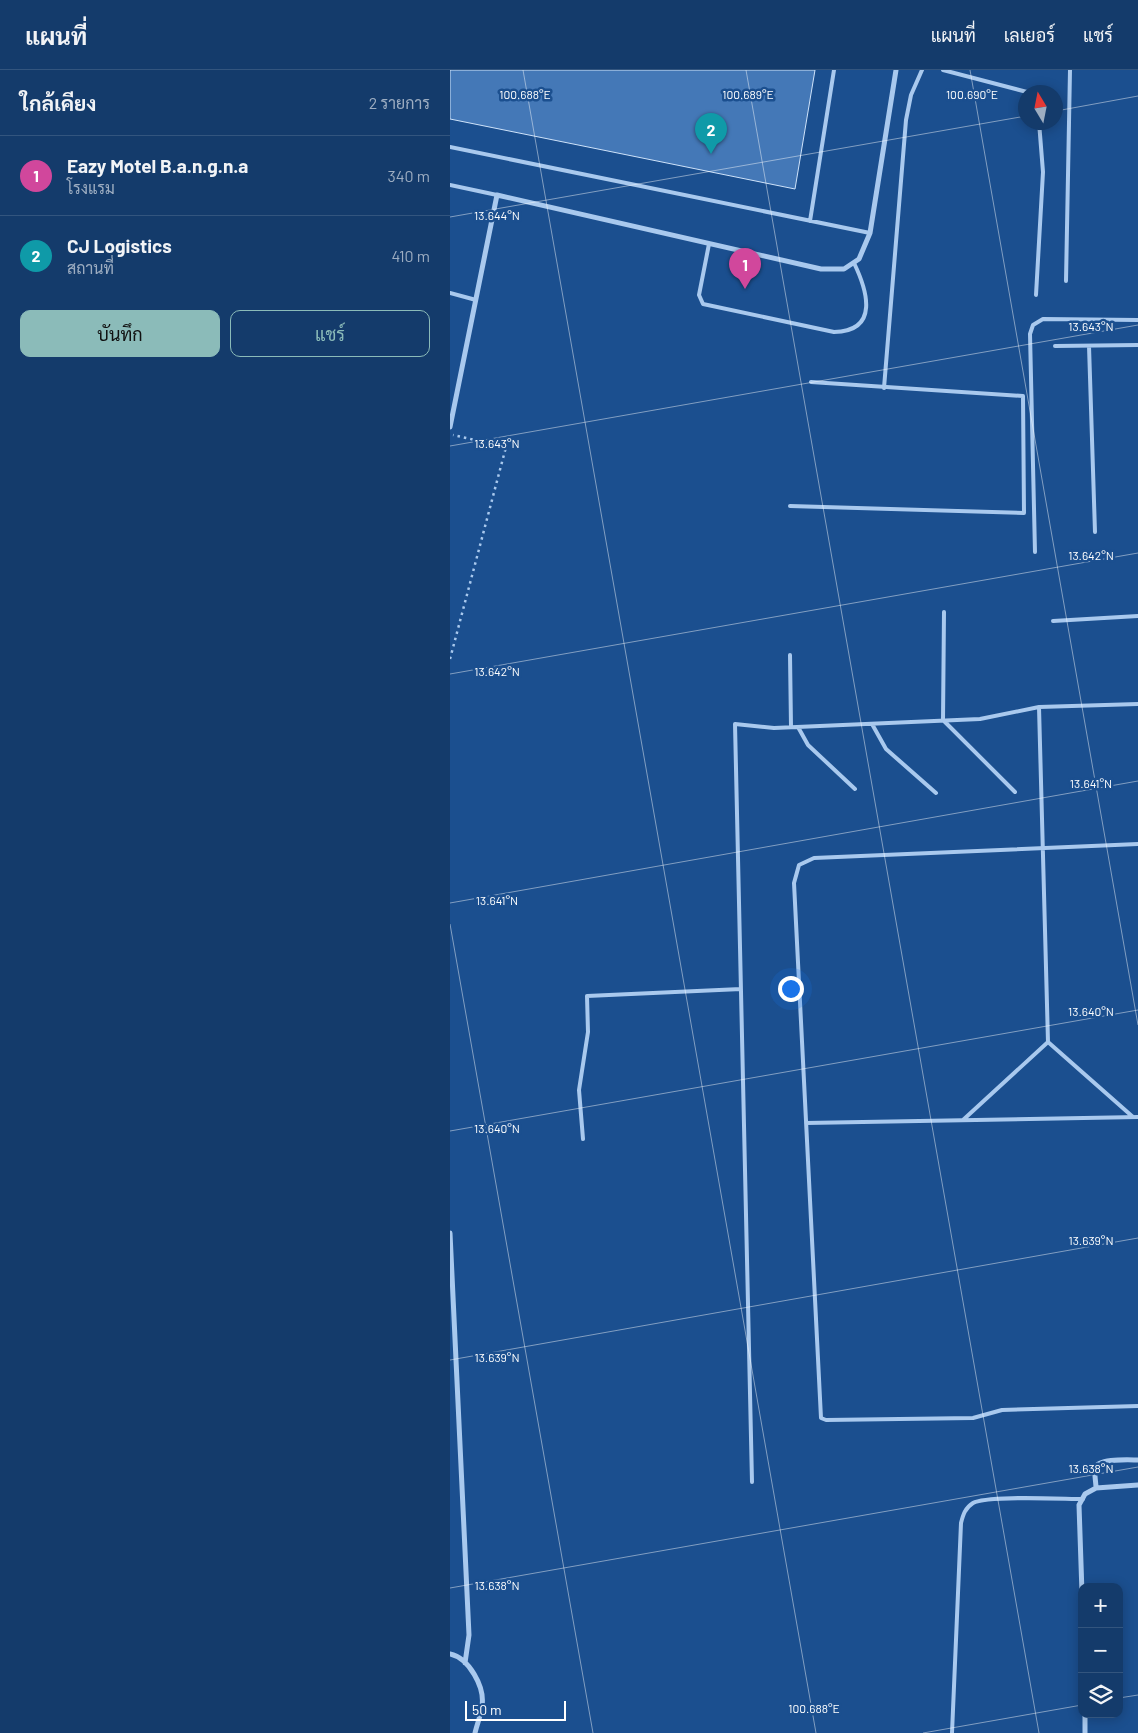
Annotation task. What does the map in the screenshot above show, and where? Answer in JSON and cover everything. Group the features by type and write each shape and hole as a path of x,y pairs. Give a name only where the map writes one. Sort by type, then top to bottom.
{"street":[{"path":"450,427 497,195 820,270 844,269 859,260 870,233 896,70"},
{"path":"450,1233 469,1635 465,1663"},
{"path":"1096,1488 1095,1468 1097,1463 1103,1461 1138,1460"},
{"path":"1082,1583 1080,1505 1085,1494 1096,1488 1138,1485"},
{"path":"450,1654 465,1663 473,1671 483,1704 475,1733"},
{"path":"1085,1718 1085,1733"}],"lane":[{"path":"810,221 834,70"},
{"path":"884,388 906,120 911,95 922,70"},
{"path":"943,70 1018,90"},
{"path":"1066,281 1070,70"},
{"path":"1036,295 1044,172 1040,130"},
{"path":"450,148 870,233"},
{"path":"450,185 497,195"},
{"path":"709,244 699,296 703,304 834,332 855,327 864,313 866,290 854,263"},
{"path":"450,293 476,300"},
{"path":"1036,552 1030,334 1033,325 1043,319 1138,320"},
{"path":"1055,346 1138,345"},
{"path":"1089,346 1095,532"},
{"path":"790,506 1024,514 1024,396 811,382"},
{"path":"944,612 943,720 1015,792"},
{"path":"1053,621 1138,616"},
{"path":"790,655 791,727"},
{"path":"752,1482 735,724 798,727 980,719 1039,707 1138,704"},
{"path":"1039,707 1048,1042 1133,1117"},
{"path":"872,724 886,749 936,793"},
{"path":"798,727 808,745 855,790"},
{"path":"1138,844 814,858 799,865 794,883 821,1418 826,1420 973,1418 1002,1410 1138,1406"},
{"path":"583,1139 579,1090 588,1032 587,996 741,990"},
{"path":"963,1120 1048,1042"},
{"path":"806,1123 1138,1117"},
{"path":"952,1733 961,1523 965,1510 974,1502 991,1500 1083,1499"}],"path":[{"path":"450,434 462,439 506,446 450,659"}],"building":[{"path":"450,70 815,70 795,189 450,119"}],"place":[{"name":"CJ Logistics","path":"711,154"},
{"name":"Eazy Motel B.a.n.g.n.a","path":"745,289"}]}
